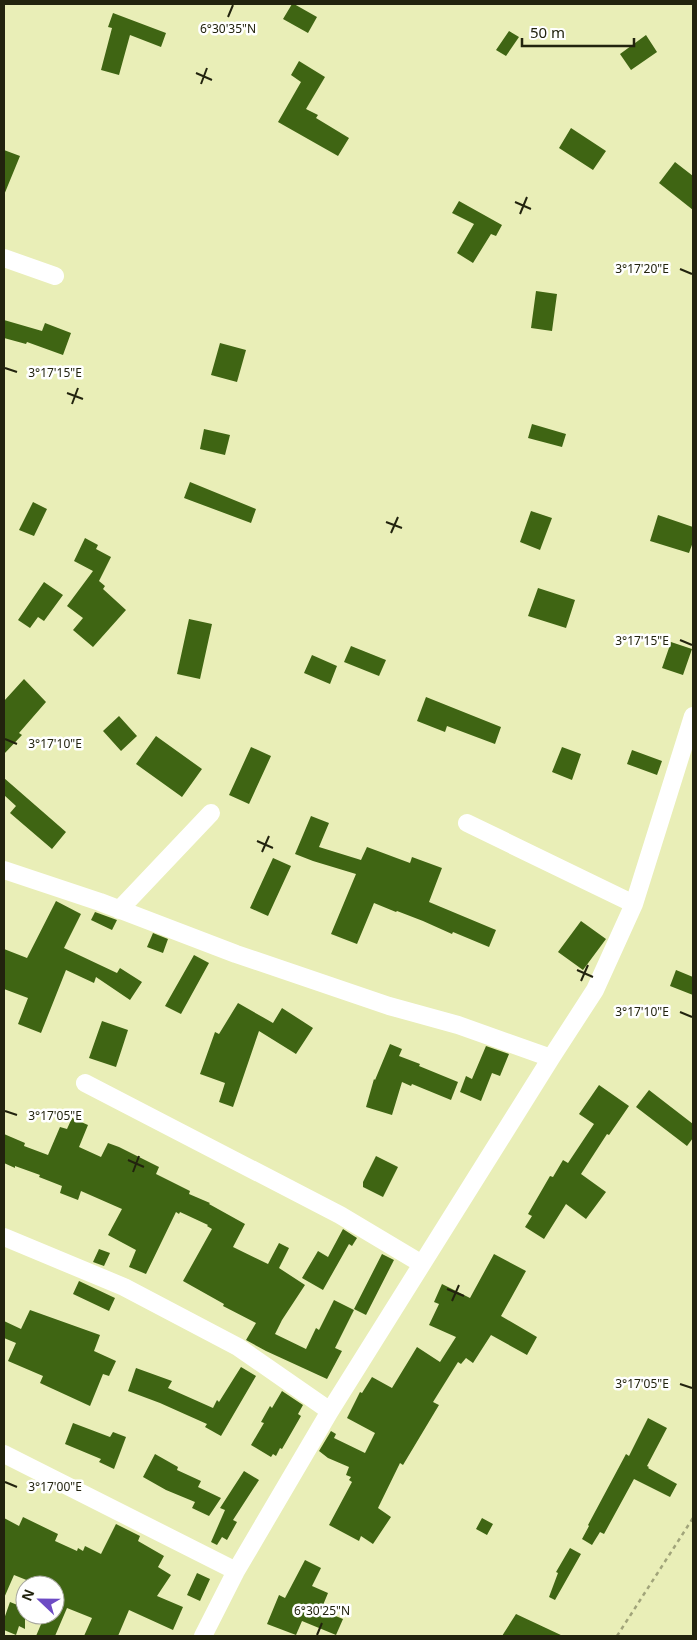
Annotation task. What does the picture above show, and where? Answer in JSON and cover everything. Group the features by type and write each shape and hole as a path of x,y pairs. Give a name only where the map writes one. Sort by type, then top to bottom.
{"street":[{"path":"4,258 55,276"},
{"path":"203,1636 236,1571 330,1411 595,990 634,904 693,716"},
{"path":"119,910 211,813"},
{"path":"467,823 634,904"},
{"path":"4,870 100,902 245,957 390,1006 458,1025 551,1058"},
{"path":"85,1083 340,1215 422,1264"},
{"path":"4,1237 124,1287 238,1347 330,1411"},
{"path":"4,1454 236,1571"}],"path":[{"path":"617,1636 693,1518"}],"building":[{"path":"292,4 317,17 308,33 283,19"},
{"path":"113,13 166,33 161,47 130,35 119,75 101,70 112,28 108,27"},
{"path":"509,31 519,37 506,56 496,50"},
{"path":"646,35 657,52 631,70 620,54"},
{"path":"299,61 325,77 306,109 318,115 316,118 349,138 338,156 278,122 301,82 291,75"},
{"path":"571,128 606,151 593,170 559,148"},
{"path":"4,150 20,156 4,195"},
{"path":"675,162 693,176 693,210 659,183"},
{"path":"459,201 502,225 496,236 491,234 473,263 457,253 474,224 452,213"},
{"path":"536,291 557,294 552,331 531,328"},
{"path":"4,320 42,331 45,323 71,333 63,355 27,342 26,344 4,338"},
{"path":"220,343 246,350 237,382 211,375"},
{"path":"532,424 566,434 562,447 528,438"},
{"path":"204,429 230,435 225,455 200,449"},
{"path":"190,482 256,509 251,523 184,498"},
{"path":"33,502 47,509 34,536 19,530"},
{"path":"531,511 552,518 540,550 520,542"},
{"path":"658,515 693,527 693,542 689,553 650,541"},
{"path":"85,538 98,545 96,549 111,557 99,581 105,586 103,589 126,610 93,647 73,630 83,618 67,606 93,571 74,561"},
{"path":"44,582 63,595 44,621 38,617 30,628 18,620"},
{"path":"538,588 575,600 566,628 528,616"},
{"path":"189,619 212,624 200,679 177,674"},
{"path":"671,642 692,649 683,675 662,668"},
{"path":"351,646 386,660 379,676 344,662"},
{"path":"312,655 337,666 330,684 304,673"},
{"path":"24,679 46,702 19,733 22,735 4,754 4,701"},
{"path":"426,697 501,727 495,744 447,726 445,732 417,721"},
{"path":"119,716 137,736 121,751 103,731"},
{"path":"156,736 202,769 182,797 136,764"},
{"path":"251,747 271,756 249,804 229,795"},
{"path":"562,747 581,754 572,780 552,772"},
{"path":"632,750 662,761 657,775 627,764"},
{"path":"4,778 66,832 52,849 10,813 16,806 4,795"},
{"path":"311,816 329,823 319,847 361,860 367,847 410,863 412,857 442,868 429,902 496,930 489,947 374,903 357,944 331,934 356,874 295,854"},
{"path":"273,858 291,866 268,916 250,908"},
{"path":"56,901 81,914 64,948 117,973 120,968 142,982 130,1000 96,977 94,983 66,970 41,1033 18,1024 28,998 4,989 4,949 27,958"},
{"path":"95,912 117,920 112,930 91,920"},
{"path":"581,921 606,939 583,970 558,952"},
{"path":"153,933 168,939 163,953 147,947"},
{"path":"194,955 209,963 181,1014 165,1006"},
{"path":"676,970 693,977 693,995 670,986"},
{"path":"238,1003 273,1023 282,1008 313,1028 296,1054 259,1031 233,1107 219,1102 225,1083 200,1074 215,1032 219,1034"},
{"path":"102,1021 128,1030 116,1067 89,1058"},
{"path":"390,1044 402,1049 399,1056 458,1082 451,1100 412,1084 411,1086 402,1082 392,1115 366,1107 374,1079"},
{"path":"486,1046 509,1054 500,1076 492,1073 481,1101 460,1092 466,1076 472,1079"},
{"path":"599,1085 629,1106 609,1135 607,1134 581,1174 606,1192 586,1219 566,1204 544,1239 525,1227 532,1216 528,1214 550,1176 553,1177 563,1160 568,1163 594,1124 579,1114"},
{"path":"649,1090 693,1124 693,1138 687,1146 636,1107"},
{"path":"72,1118 88,1125 79,1147 101,1157 108,1143 119,1147 159,1167 156,1174 190,1191 189,1194 210,1203 245,1224 233,1247 268,1264 279,1243 289,1248 279,1268 305,1285 275,1334 306,1349 316,1328 319,1330 334,1300 354,1310 335,1348 342,1351 327,1379 246,1340 256,1323 223,1306 224,1304 183,1281 212,1229 208,1225 180,1212 179,1214 176,1212 146,1274 129,1267 136,1250 108,1235 122,1209 81,1191 78,1200 60,1193 62,1186 39,1177 40,1175 4,1163 4,1134 25,1143 24,1146 48,1155 60,1127 67,1129"},
{"path":"376,1156 398,1167 383,1197 363,1187 363,1182"},
{"path":"343,1229 357,1238 352,1246 349,1244 323,1290 302,1278 318,1251 328,1257"},
{"path":"99,1249 110,1253 104,1266 93,1262"},
{"path":"382,1254 394,1260 366,1315 354,1309"},
{"path":"494,1254 526,1271 501,1316 537,1337 527,1355 491,1335 473,1363 466,1358 461,1364 458,1362 433,1402 439,1405 403,1465 400,1463 378,1508 391,1517 373,1544 361,1536 359,1541 329,1525 352,1482 349,1480 351,1477 346,1475 349,1467 328,1458 319,1451 331,1431 336,1434 334,1438 365,1453 375,1433 347,1418 360,1392 362,1393 372,1377 392,1388 417,1347 440,1362 456,1337 429,1325 439,1304 434,1302 442,1284 470,1298"},
{"path":"79,1281 115,1298 109,1311 73,1294"},
{"path":"30,1310 100,1335 94,1351 116,1361 109,1376 103,1374 90,1406 40,1383 43,1376 8,1361 16,1343 4,1338 4,1321 21,1329"},
{"path":"241,1367 256,1376 221,1436 205,1427 207,1424 128,1391 136,1368 172,1381 168,1388 213,1408 217,1400 219,1402"},
{"path":"282,1391 303,1405 298,1414 301,1416 282,1449 280,1448 276,1456 273,1454 271,1457 251,1445 264,1423 261,1422 270,1406 272,1408"},
{"path":"648,1418 667,1428 647,1466 677,1484 670,1497 634,1479 604,1534 600,1532 592,1545 582,1539 588,1525 626,1454 629,1456"},
{"path":"73,1423 110,1437 113,1432 126,1437 114,1469 99,1462 101,1459 65,1444"},
{"path":"155,1454 178,1467 177,1470 201,1481 198,1487 221,1498 209,1516 192,1508 195,1502 166,1490 143,1477"},
{"path":"244,1471 259,1480 233,1520 237,1522 227,1540 222,1537 217,1545 211,1542 225,1510 220,1508"},
{"path":"23,1517 58,1534 55,1541 77,1551 78,1548 83,1551 85,1546 101,1554 116,1524 140,1536 138,1541 164,1556 158,1567 171,1575 157,1596 183,1607 173,1630 129,1610 118,1636 84,1636 92,1618 67,1608 65,1613 65,1575 14,1575 4,1598 4,1518 19,1526"},
{"path":"482,1518 493,1524 487,1535 476,1529"},
{"path":"570,1548 581,1554 555,1600 549,1597 558,1573 556,1572"},
{"path":"305,1560 321,1568 312,1586 328,1593 321,1610 343,1619 336,1635 302,1621 296,1635 267,1624 279,1595 285,1598"},
{"path":"197,1573 210,1579 200,1601 187,1595"},
{"path":"10,1602 15,1604 15,1625 25,1625 25,1629 19,1626 16,1635 4,1630 4,1619"},
{"path":"516,1614 563,1636 502,1636"},
{"path":"41,1625 60,1625 55,1636 36,1636"}]}
